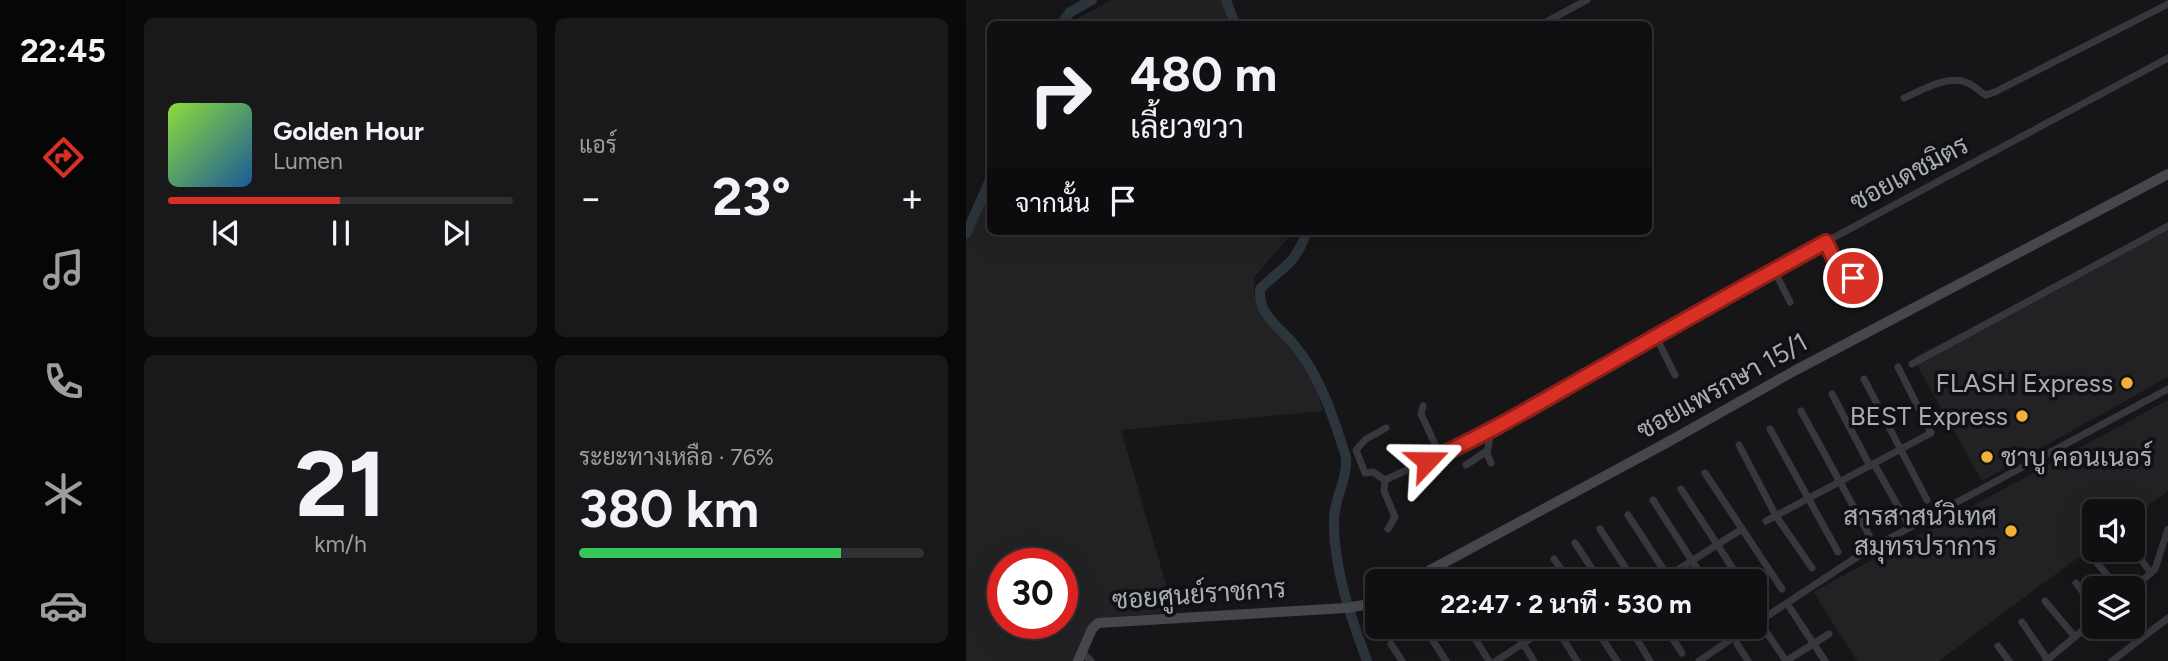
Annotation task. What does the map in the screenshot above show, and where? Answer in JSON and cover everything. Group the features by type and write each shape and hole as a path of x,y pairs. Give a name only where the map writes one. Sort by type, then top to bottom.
{"street":[{"path":"1548,21 1587,0"},
{"path":"1904,98 1940,83 1958,80 1970,83 1986,95 1995,92 2168,4"},
{"name":"ซอยเดชมิตร","path":"1385,480 1491,430 1774,270 2168,58"},
{"name":"ซอยแพรกษา 15/1","path":"1432,569 1796,370 2168,174"},
{"path":"1912,363 2168,226"},
{"path":"1826,242 1839,270 1853,278"},
{"path":"1774,270 1790,302"},
{"path":"1656,337 1675,376"},
{"path":"1766,521 1931,433 1898,367"},
{"path":"1864,379 1927,500"},
{"path":"1767,619 1866,551 2168,389"},
{"path":"1832,394 1910,527"},
{"path":"1423,406 1420,414 1440,456"},
{"path":"1801,411 1838,483 1869,535"},
{"path":"1386,428 1366,439 1356,450 1365,473 1373,472 1385,480 1384,491 1395,517 1388,529"},
{"path":"1770,429 1838,552"},
{"path":"1491,430 1487,451 1491,463"},
{"path":"1739,445 1776,516 1812,568"},
{"path":"1466,465 1487,451"},
{"path":"1705,473 1782,589"},
{"path":"1681,489 1733,569"},
{"path":"1653,500 1697,569"},
{"path":"1628,515 1660,569"},
{"path":"1600,529 1626,569"},
{"path":"1680,569 1742,529"},
{"path":"2145,578 2155,569 2168,529"},
{"path":"1575,543 1592,569"},
{"path":"1554,559 1561,569"},
{"path":"2143,562 2151,573"},
{"path":"2097,563 2108,576"},
{"path":"2076,583 2082,591"},
{"path":"2045,601 2075,637"},
{"name":"ซอยศูนย์ราชการ","path":"1080,656 1092,629 1098,623 1346,608 1365,604"},
{"path":"1790,608 1825,661"},
{"path":"2112,661 2168,618"},
{"path":"2022,622 2046,660 2082,631"},
{"path":"1767,638 1786,661 1829,634"},
{"path":"1432,639 1446,661"},
{"path":"1475,639 1489,661"},
{"path":"1520,639 1534,661"},
{"path":"1496,661 1531,639"},
{"path":"1562,639 1577,661"},
{"path":"1603,639 1617,661"},
{"path":"1637,639 1650,661"},
{"path":"1673,639 1682,653"},
{"path":"1699,661 1735,639"},
{"path":"1391,644 1402,661"},
{"path":"1737,644 1748,661"},
{"path":"1998,646 2009,661"},
{"path":"1080,656 1091,661"}],"shaded area":[{"path":"1111,0 1222,0 1227,21 1075,21"},
{"path":"987,192 987,235 1291,235 1254,277 1254,294 1282,326 1313,377 1323,411 1121,430 1174,612 1095,619 1088,627 1074,661 966,661 966,230"},
{"path":"2168,224 2168,377 1982,481 1913,358"},
{"name":"สารสาสน์วิเทศ สมุทรปราการ","path":"2168,400 2168,491 2145,508 2145,499 2082,499 2082,555 1939,661 1857,661 1813,592"}],"waterway":[{"path":"1063,21 1070,12 1092,0"},
{"path":"1226,0 1234,21"},
{"path":"966,234 987,187"},
{"path":"1305,235 1293,259 1260,289 1260,299 1272,321 1296,347 1313,372 1346,457 1345,473 1336,504 1334,538 1344,592 1367,661"}],"place":[{"name":"FLASH Express","path":"2127,383"},
{"name":"BEST Express","path":"2022,416"},
{"name":"ชาบู คอนเนอร์","path":"1987,457"},
{"name":"สารสาสน์วิเทศ สมุทรปราการ","path":"2011,531"}],"route":[{"path":"1427,461 1479,437 1736,290 1826,242 1839,270 1853,278"}]}
